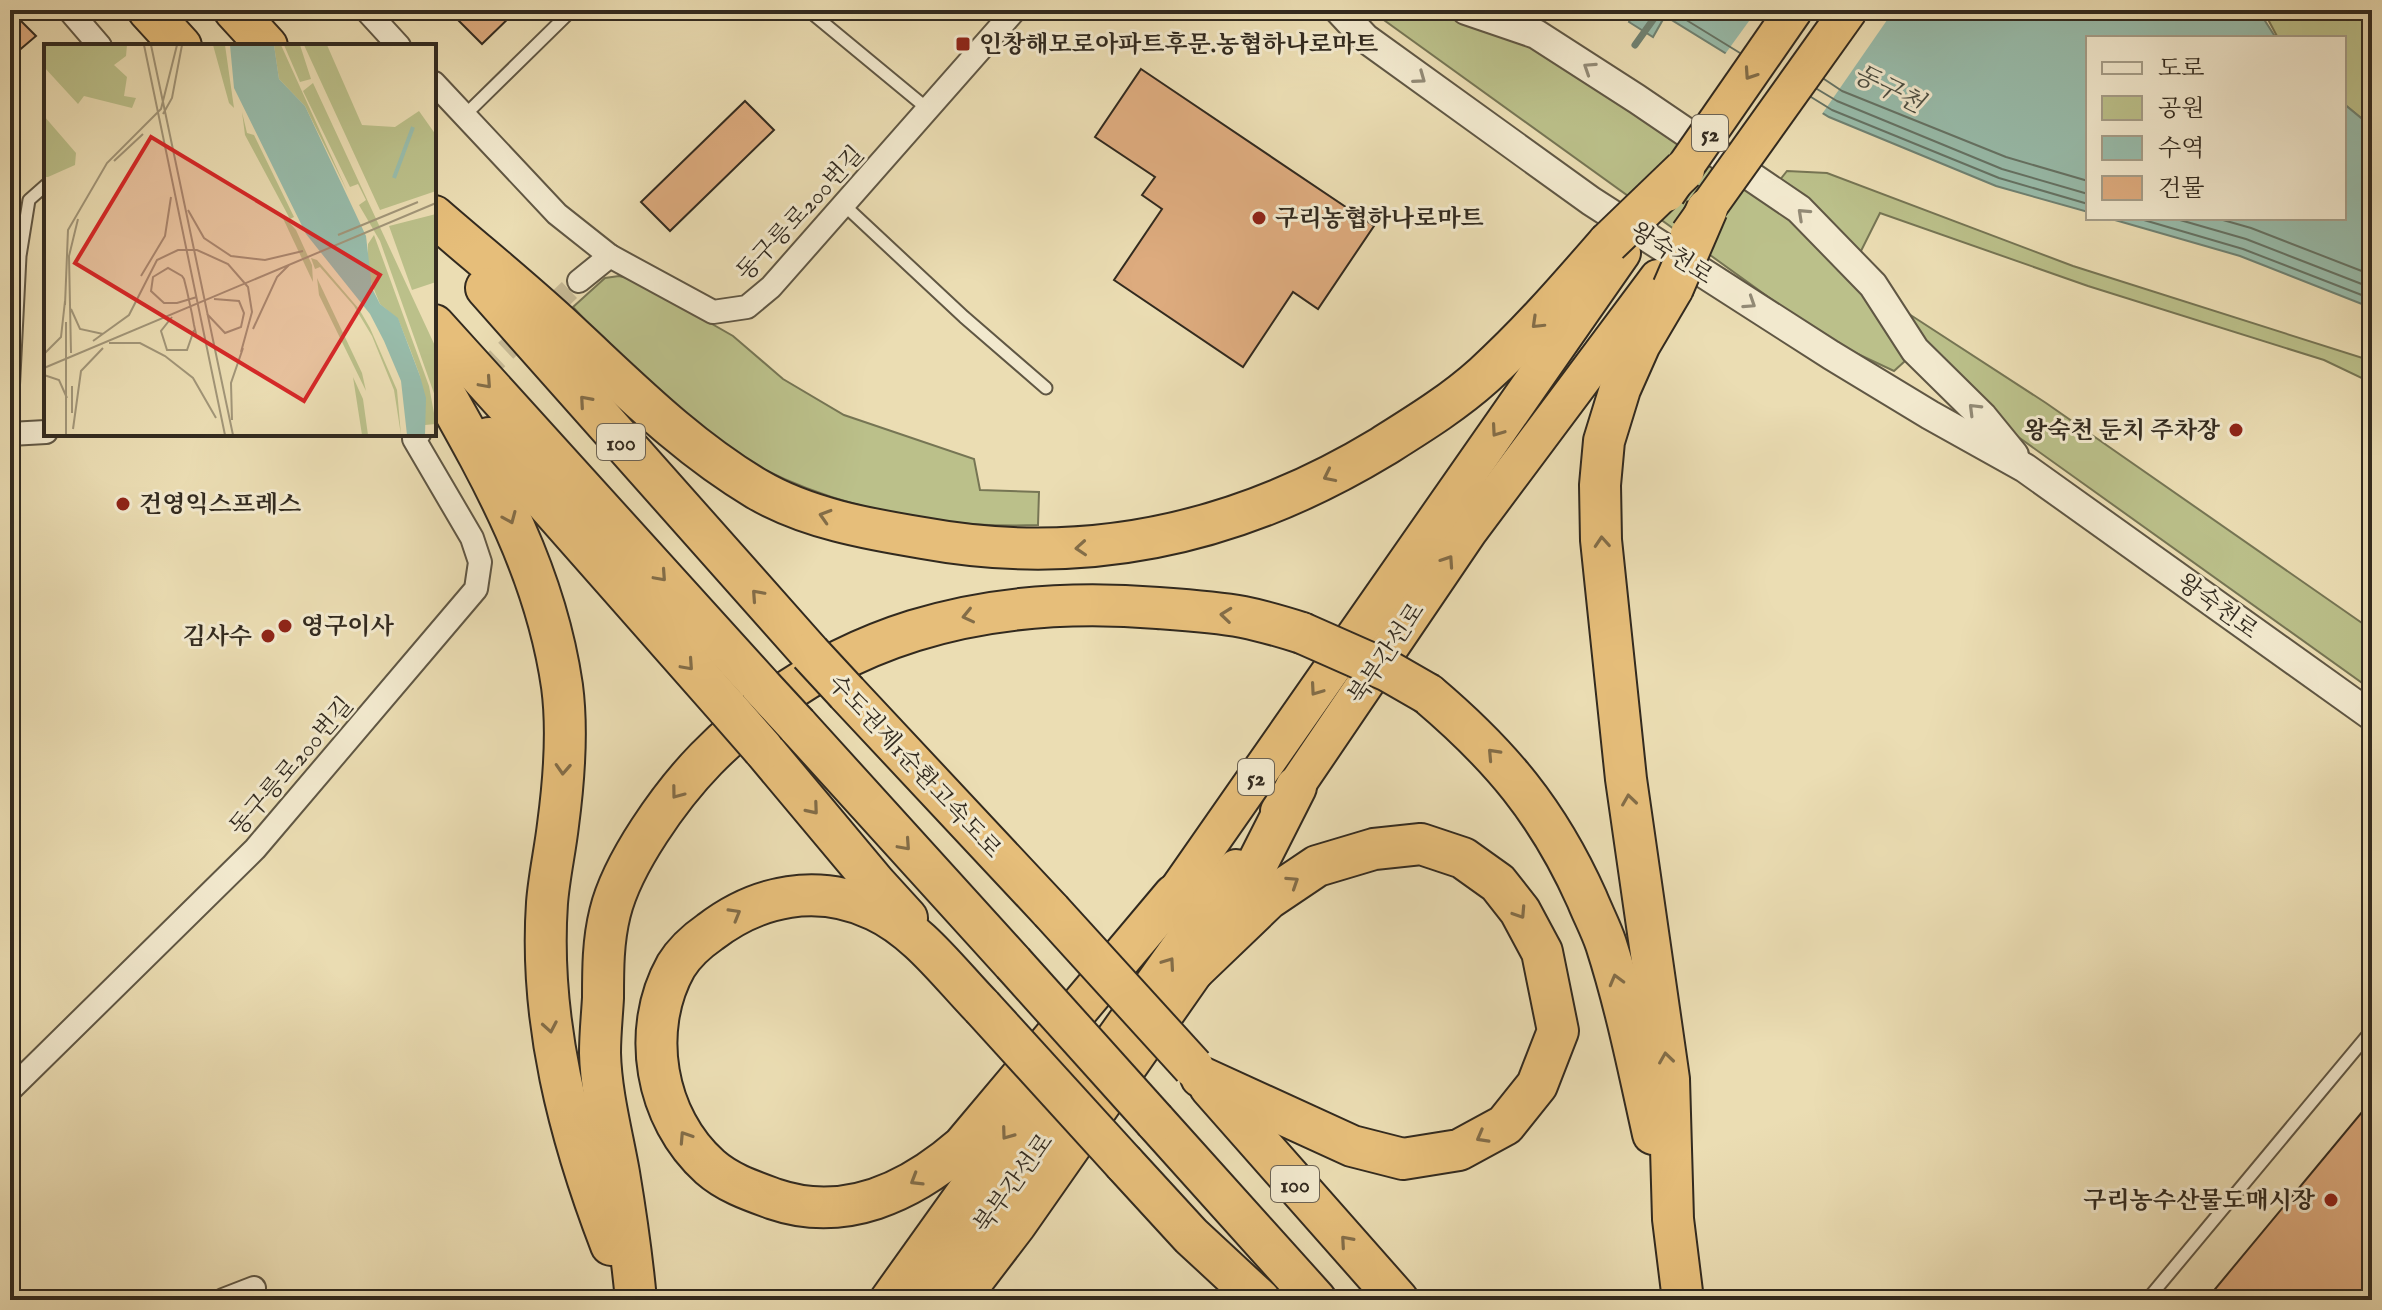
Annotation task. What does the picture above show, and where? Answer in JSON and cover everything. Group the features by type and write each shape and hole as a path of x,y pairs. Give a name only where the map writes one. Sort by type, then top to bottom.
{"highway":[{"path":"148,10 179,44"},
{"path":"234,10 265,44"},
{"name":"52","path":"1684,170 1794,10"},
{"name":"52","path":"1707,209 1849,10"},
{"path":"436,218 573,336 695,449 760,491 809,511 866,528 951,543 1017,550 1087,548 1156,538 1228,519 1288,497 1349,467 1432,416 1482,377 1615,248 1684,170"},
{"path":"1683,1300 1673,1219 1669,1079 1626,779 1601,540 1600,485 1604,441 1620,389 1666,283 1707,209"},
{"name":"수도권제1순환고속도로","path":"436,232 810,653 1051,911 1398,1300"},
{"name":"북부간선로","path":"888,1300 1174,895 1615,248"},
{"name":"북부간선로","path":"928,1300 1296,787 1469,531 1666,283"},
{"name":"100","path":"436,327 1316,1300"},
{"path":"436,376 622,592 763,749 982,1007"},
{"path":"436,378 496,485 548,613 562,689 564,766 547,900 547,1009 559,1073 580,1150 603,1224 634,1300"},
{"path":"634,1300 628,1224 600,1054 603,956 610,911 653,825 687,779 729,736 809,677 872,645 927,625 982,612 1081,604 1115,604 1243,617 1302,633 1388,671 1428,694 1470,729 1536,805 1574,869 1606,942 1673,1219"},
{"path":"958,1300 1016,1224 1193,971 1254,870 1296,787"},
{"path":"1193,971 1268,899 1317,866 1374,849 1421,844 1463,858 1498,883 1520,911 1542,952 1558,1031 1537,1085 1505,1125 1459,1150 1403,1159 1352,1146 1197,1072"},
{"path":"1174,895 963,1146 941,1165 902,1188 861,1205 818,1209 780,1201 746,1189 711,1168 690,1145 671,1113 661,1083 656,1053 657,1023 664,991 678,963 698,940 728,918 772,899 803,894 852,901 876,910 908,931 982,1007 1124,1163 1191,1236 1260,1300"},
{"path":"977,1300 1016,1224"},
{"path":"1191,1236 1233,1300"}],"street":[{"path":"69,10 98,44"},
{"path":"366,10 397,44"},
{"name":"동구릉로200번길","path":"436,85 557,214 610,256 713,312 747,307 771,287 1015,10"},
{"name":"왕숙천로","path":"1339,10 1365,38 1591,201 1831,355 2025,468 2372,716"},
{"name":"왕숙천로","path":"1466,10 1536,34 1799,209 1873,285 1915,350 1983,417 2025,468"},
{"path":"579,281 610,256"},
{"path":"11,434 44,432"},
{"name":"동구릉로200번길","path":"10,1090 255,849 476,589 480,562 472,538 415,436"},
{"path":"223,1300 254,1288"}],"lane":[{"path":"464,116 572,10"},
{"path":"808,10 929,110"},
{"path":"11,434 20,256 29,200 44,187"},
{"path":"844,205 964,317 1046,388"},
{"path":"2147,1300 2372,1030"}],"green space":[{"path":"1370,10 1423,10 1535,44 1812,234 1872,299 1905,361 1894,371 1828,340"},
{"path":"2263,10 2372,10 2372,127 2346,106 2346,36 2277,36"},
{"path":"1787,171 1827,173 2073,266 2372,361 2372,383 2324,360 2088,286 1880,213 1860,253 1775,186"},
{"path":"619,276 635,280 733,336 783,379 844,415 974,459 980,490 1039,492 1038,525 946,522 855,504 811,490 728,449 690,423 659,396 573,307 605,278"},
{"path":"1909,314 2046,403 2372,630 2372,690 2007,429 1940,361"}],"water":[{"path":"1635,10 2258,10 2275,36 2086,36 2086,211 1996,186 1829,117 1665,16 1653,37 1629,22"},
{"path":"2346,106 2372,127 2372,308 2240,256 2115,220 2346,220"}],"pier":[{"path":"1757,10 1894,10 1820,117 1723,57"}],"building":[{"path":"10,10 36,36 10,58"},
{"path":"448,10 517,10 482,44"},
{"name":"구리농협하나로마트","path":"1141,69 1374,226 1318,309 1293,292 1243,367 1114,280 1162,209 1142,195 1155,177 1095,137"},
{"path":"745,101 774,130 670,231 641,202"},
{"name":"구리농수산물도매시장","path":"2372,1100 2372,1300 2206,1300"}],"waterway":[{"name":"동구천","path":"1635,45 1660,10"}],"tunnel":[{"path":"436,417 579,281"}],"place":[{"name":"인창해모로아파트후문.농협하나로마트","path":"963,44"},
{"name":"구리농협하나로마트","path":"1259,218"},
{"name":"왕숙천 둔치 주차장","path":"2236,430"},
{"name":"건영익스프레스","path":"123,504"},
{"name":"영구이사","path":"285,626"},
{"name":"김사수","path":"268,636"},
{"name":"구리농수산물도매시장","path":"2331,1200"}]}
